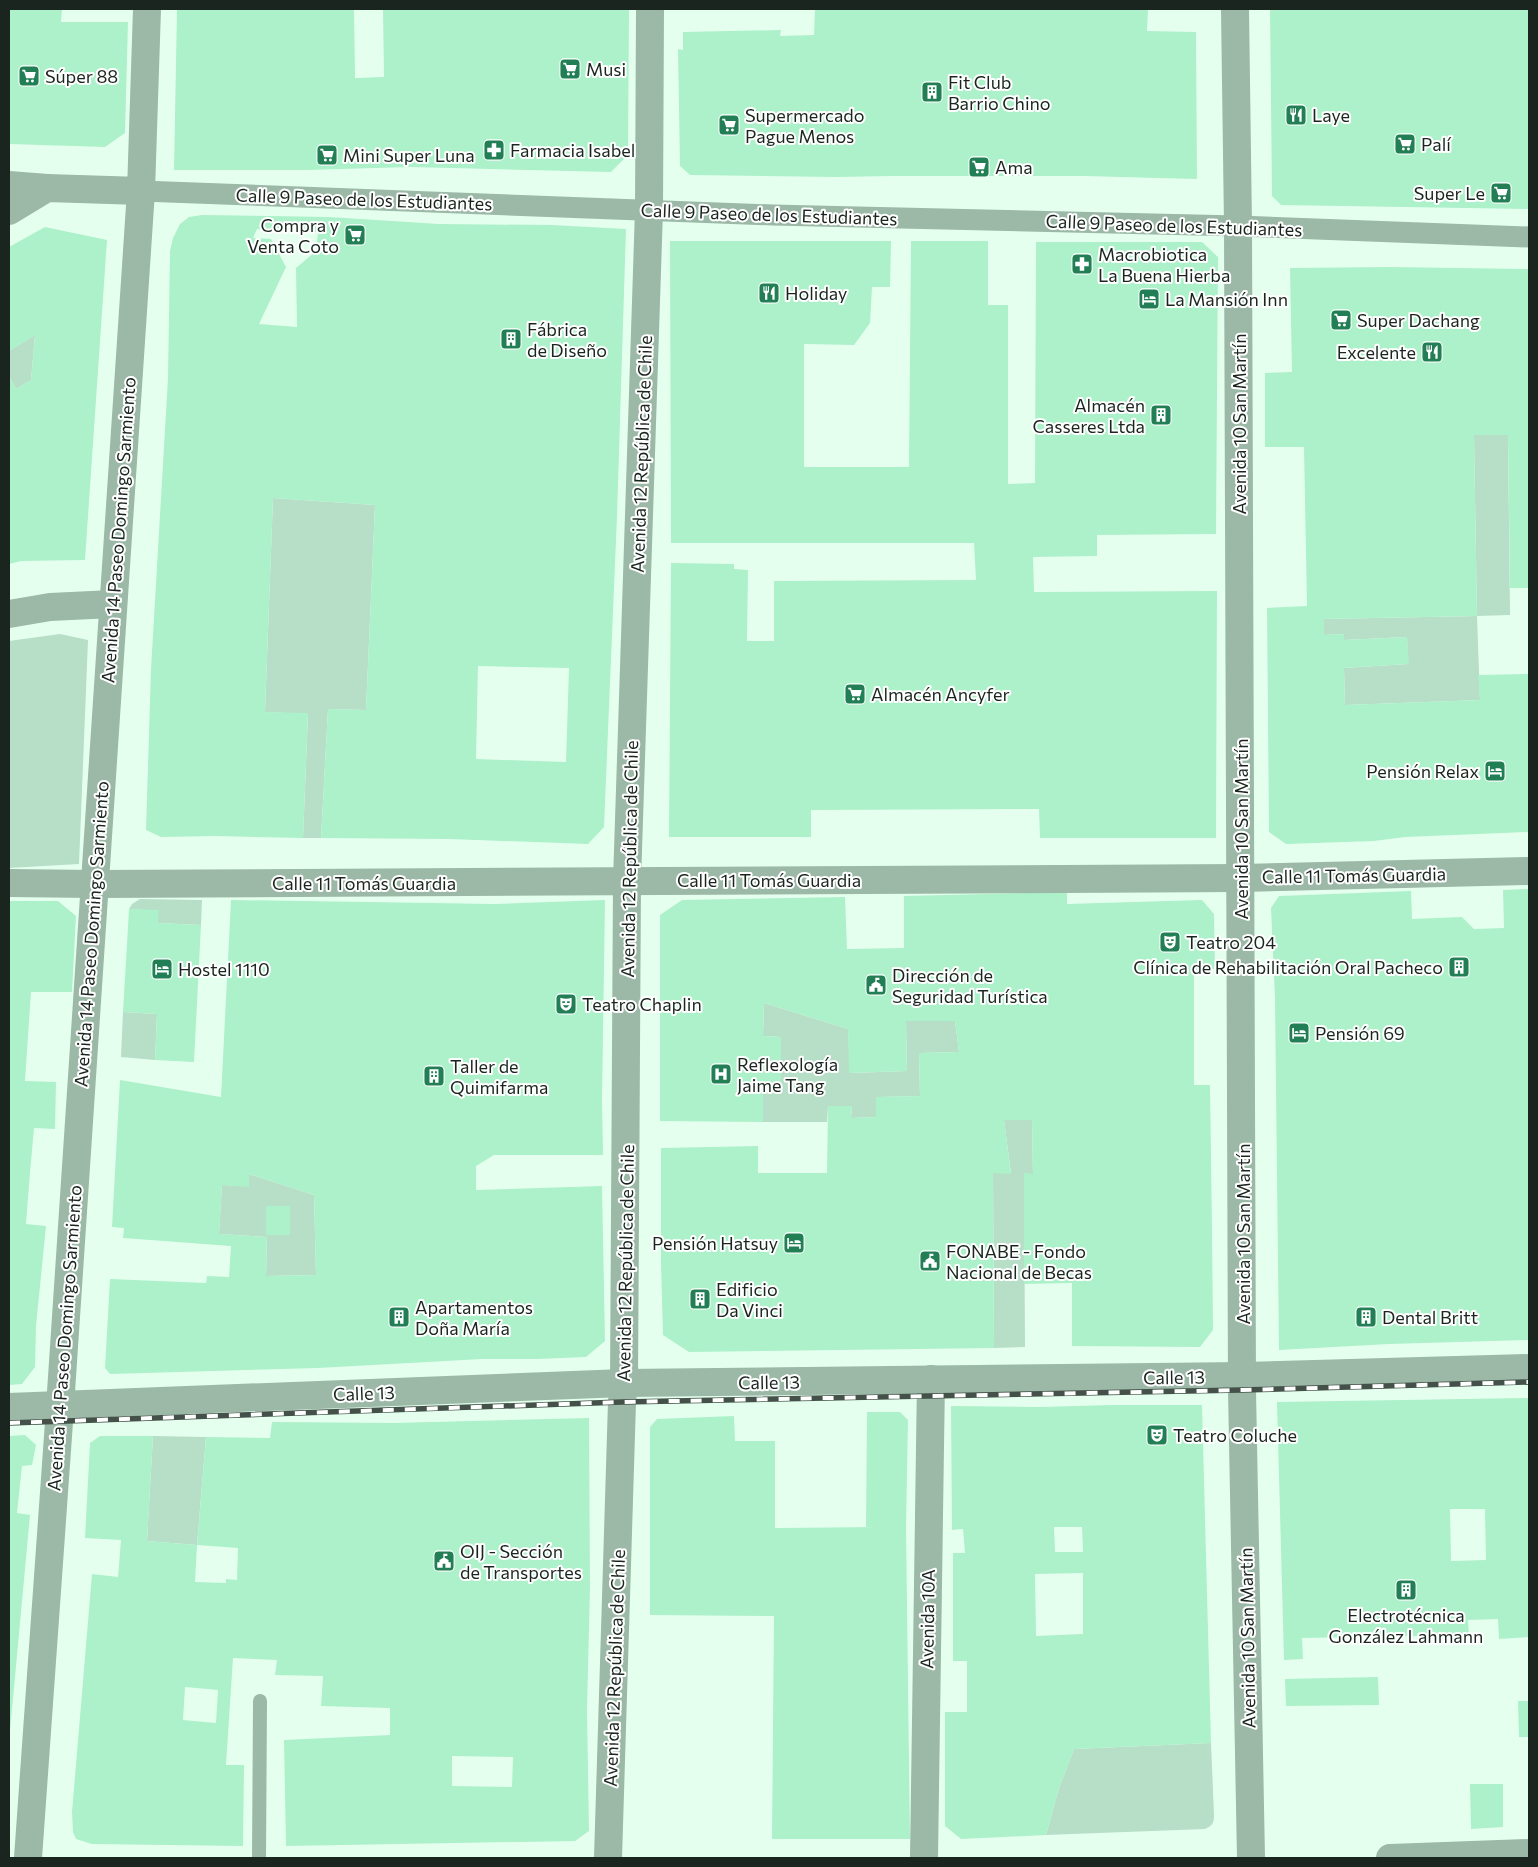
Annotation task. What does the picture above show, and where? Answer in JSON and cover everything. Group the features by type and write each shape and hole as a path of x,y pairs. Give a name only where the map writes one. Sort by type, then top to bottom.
{"street":[{"name":"Avenida 14 Paseo Domingo Sarmiento","path":"28,1858 141,191 147,9"},
{"name":"Avenida 12 República de Chile","path":"608,1858 624,1383 627,881 649,210 650,9"},
{"name":"Avenida 10 San Martín","path":"1235,9 1238,226 1243,1376 1251,1858"},
{"name":"Calle 9 Paseo de los Estudiantes","path":"9,185 47,188 773,215 1238,226 1529,237"},
{"path":"9,210 47,188"},
{"path":"9,614 50,607 113,604"},
{"name":"Calle 11 Tomás Guardia","path":"9,883 1241,878 1529,870"},
{"name":"Calle 13","path":"9,1407 624,1383 1243,1376 1529,1368"},
{"name":"Avenida 10A","path":"924,1858 931,1379"},
{"path":"1390,1858 1529,1853"}],"lane":[{"path":"259,1858 260,1701"}],"green space":[{"path":"35,335 31,380 16,389 9,376 9,351"},
{"path":"1474,435 1508,435 1510,615 1477,616"},
{"path":"273,498 375,505 366,710 328,709 321,838 303,838 308,714 265,712"},
{"path":"1477,616 1480,700 1345,705 1344,668 1408,664 1407,637 1344,640 1344,634 1324,635 1324,619"},
{"path":"60,634 88,640 79,864 9,868 9,641"},
{"path":"140,899 202,900 201,925 158,923 158,911 129,909 132,904"},
{"path":"764,1003 848,1029 850,1073 907,1071 906,1021 955,1021 959,1052 919,1053 920,1096 877,1097 876,1117 851,1118 852,1106 828,1106 827,1122 763,1122 763,1093 781,1093 781,1037 763,1036"},
{"path":"123,1012 157,1014 155,1060 121,1057"},
{"path":"1004,1120 1032,1120 1033,1174 1024,1174 1025,1347 994,1348 993,1173 1011,1173"},
{"path":"249,1174 314,1195 316,1275 266,1276 267,1237 219,1234 222,1185 249,1186","holes":["290,1207 290,1234 266,1234"]},
{"path":"153,1436 206,1437 197,1545 147,1541"},
{"path":"1211,1743 1214,1818 1212,1824 1207,1828 1046,1835 1059,1788 1074,1749"}],"building":[{"path":"9,9 62,9 61,22 128,22 125,133 105,147 9,144"},
{"path":"177,9 354,9 355,78 384,77 383,9 629,9 628,155 611,172 410,167 307,170 174,170"},
{"path":"815,9 1148,9 1147,31 1196,32 1197,179 1084,176 836,177 690,175 680,166 678,49 683,50 683,32 781,30 780,36 814,35"},
{"path":"1270,9 1529,9 1529,209 1281,205 1272,196"},
{"path":"202,215 329,217 439,224 552,225 626,229 617,516 604,827 588,844 449,839 321,838 328,709 366,710 375,505 273,498 265,712 308,713 303,838 161,837 146,830 151,669 168,378 170,251 173,238 180,224 189,217","holes":["257,229 318,232 316,251 296,268 297,327 259,324 286,267 271,239 253,238","478,666 569,668 566,762 476,759"]},
{"path":"45,227 107,240 85,560 21,561 9,564 9,376 16,389 31,380 35,335 9,351 9,247"},
{"path":"670,241 891,241 890,287 872,287 870,323 854,345 804,344 804,467 909,467 911,241 988,241 988,305 1008,305 1008,484 1035,483 1036,242 1202,242 1218,257 1216,534 1097,535 1097,556 1033,557 1034,592 1217,591 1216,838 1040,838 1039,809 811,810 811,837 669,837 671,563 734,564 734,569 748,570 747,641 774,641 774,581 976,580 974,543 671,543"},
{"path":"1290,268 1529,269 1529,588 1510,588 1508,435 1474,435 1477,616 1324,619 1324,635 1344,634 1344,640 1407,637 1409,664 1344,668 1345,705 1480,700 1478,675 1529,674 1529,832 1286,844 1269,832 1267,608 1307,606 1304,447 1265,447 1265,373 1292,372"},
{"path":"1529,889 1529,1340 1389,1344 1279,1350 1275,999 1271,908 1279,896 1411,891 1412,919 1462,917 1474,929 1504,928 1503,890"},
{"path":"1067,892 1067,904 1202,900 1214,914 1215,969 1194,970 1194,1085 1210,1085 1213,1330 1200,1347 1072,1346 1072,1283 1024,1284 1024,1173 1033,1174 1032,1120 1004,1120 1011,1174 993,1173 994,1348 689,1352 663,1335 661,1148 758,1146 758,1173 827,1173 828,1106 852,1106 851,1118 876,1117 876,1097 920,1096 919,1053 959,1052 955,1021 906,1021 907,1071 849,1073 848,1029 764,1003 763,1036 781,1037 781,1093 763,1093 763,1122 660,1121 660,915 682,900 845,897 847,949 904,948 904,896"},
{"path":"231,900 495,904 605,900 603,1155 494,1155 476,1166 476,1190 602,1186 605,1341 586,1357 482,1359 318,1368 110,1374 105,1368 110,1279 206,1283 207,1276 229,1277 231,1246 123,1238 124,1228 112,1227 120,1080 221,1097","holes":["249,1174 314,1195 316,1275 266,1276 267,1237 219,1234 222,1185 249,1187"]},
{"path":"9,901 58,901 76,916 72,992 31,992 25,1081 56,1082 55,1129 34,1128 30,1173 26,1224 46,1226 36,1326 35,1367 22,1384 9,1385"},
{"name":"Hostel 1110","path":"129,909 159,910 158,923 201,925 194,1062 155,1060 157,1014 123,1012"},
{"path":"266,1206 290,1206 290,1235 266,1235"},
{"path":"1529,1398 1529,1637 1499,1639 1498,1619 1468,1620 1469,1635 1302,1638 1303,1659 1284,1660 1277,1402","holes":["1450,1509 1485,1509 1486,1560 1451,1561"]},
{"path":"1202,1405 1211,1743 1074,1749 1059,1788 1046,1835 961,1839 945,1826 945,1712 967,1712 967,1661 953,1661 953,1553 965,1553 963,1529 952,1530 951,1406","holes":["1054,1527 1082,1527 1083,1552 1055,1552","1083,1573 1083,1634 1036,1636 1035,1574"]},
{"path":"867,1412 900,1412 908,1420 906,1527 910,1839 772,1839 774,1616 650,1615 650,1427 657,1419 734,1416 735,1441 775,1441 775,1528 881,1527 866,1527"},
{"path":"589,1418 590,1588 587,1710 589,1831 575,1841 286,1846 284,1740 390,1735 390,1708 321,1706 323,1676 275,1675 277,1660 233,1658 226,1765 244,1765 243,1846 92,1844 76,1839 73,1832 72,1812 92,1574 118,1577 121,1540 85,1538 90,1443 100,1436 153,1436 147,1541 197,1545 206,1437 270,1438 272,1422 393,1423","holes":["197,1545 238,1548 237,1580 226,1579 226,1583 195,1582","185,1687 218,1690 216,1723 183,1720","452,1756 513,1757 512,1787 452,1786"]},
{"path":"25,1435 36,1445 32,1465 22,1466 17,1513 30,1515 9,1731 9,1436"},
{"name":"Electrotécnica González Lahmann","path":"1378,1677 1379,1705 1286,1706 1285,1679"},
{"path":"1518,1701 1529,1701 1529,1737 1519,1737"},
{"path":"1470,1784 1503,1784 1503,1827 1471,1829"}],"railway":[{"path":"9,1423 622,1402 1242,1390 1529,1382"}],"place":[{"name":"Musi","path":"570,69"},
{"name":"Súper 88","path":"29,76"},
{"name":"Fit Club Barrio Chino","path":"932,92"},
{"name":"Laye","path":"1296,115"},
{"name":"Supermercado Pague Menos","path":"729,125"},
{"name":"Palí","path":"1405,144"},
{"name":"Farmacia Isabel","path":"494,150"},
{"name":"Mini Super Luna","path":"327,155"},
{"name":"Ama","path":"979,167"},
{"name":"Super Le","path":"1501,193"},
{"name":"Compra y Venta Coto","path":"355,235"},
{"name":"Macrobiotica La Buena Hierba","path":"1082,264"},
{"name":"Holiday","path":"769,293"},
{"name":"La Mansión Inn","path":"1149,299"},
{"name":"Super Dachang","path":"1341,320"},
{"name":"Fábrica de Diseño","path":"511,339"},
{"name":"Excelente","path":"1432,352"},
{"name":"Almacén Casseres Ltda","path":"1161,415"},
{"name":"Almacén Ancyfer","path":"855,694"},
{"name":"Pensión Relax","path":"1495,771"},
{"name":"Teatro 204","path":"1170,942"},
{"name":"Clínica de Rehabilitación Oral Pacheco","path":"1459,967"},
{"name":"Hostel 1110","path":"162,969"},
{"name":"Dirección de Seguridad Turística","path":"876,985"},
{"name":"Teatro Chaplin","path":"566,1004"},
{"name":"Pensión 69","path":"1299,1033"},
{"name":"Reflexología Jaime Tang","path":"721,1074"},
{"name":"Taller de Quimifarma","path":"434,1076"},
{"name":"Pensión Hatsuy","path":"794,1243"},
{"name":"FONABE - Fondo Nacional de Becas","path":"930,1261"},
{"name":"Edificio Da Vinci","path":"700,1299"},
{"name":"Apartamentos Doña María","path":"399,1317"},
{"name":"Dental Britt","path":"1366,1317"},
{"name":"Teatro Coluche","path":"1157,1435"},
{"name":"OIJ - Sección de Transportes","path":"444,1561"},
{"name":"Electrotécnica González Lahmann","path":"1406,1590"}]}
